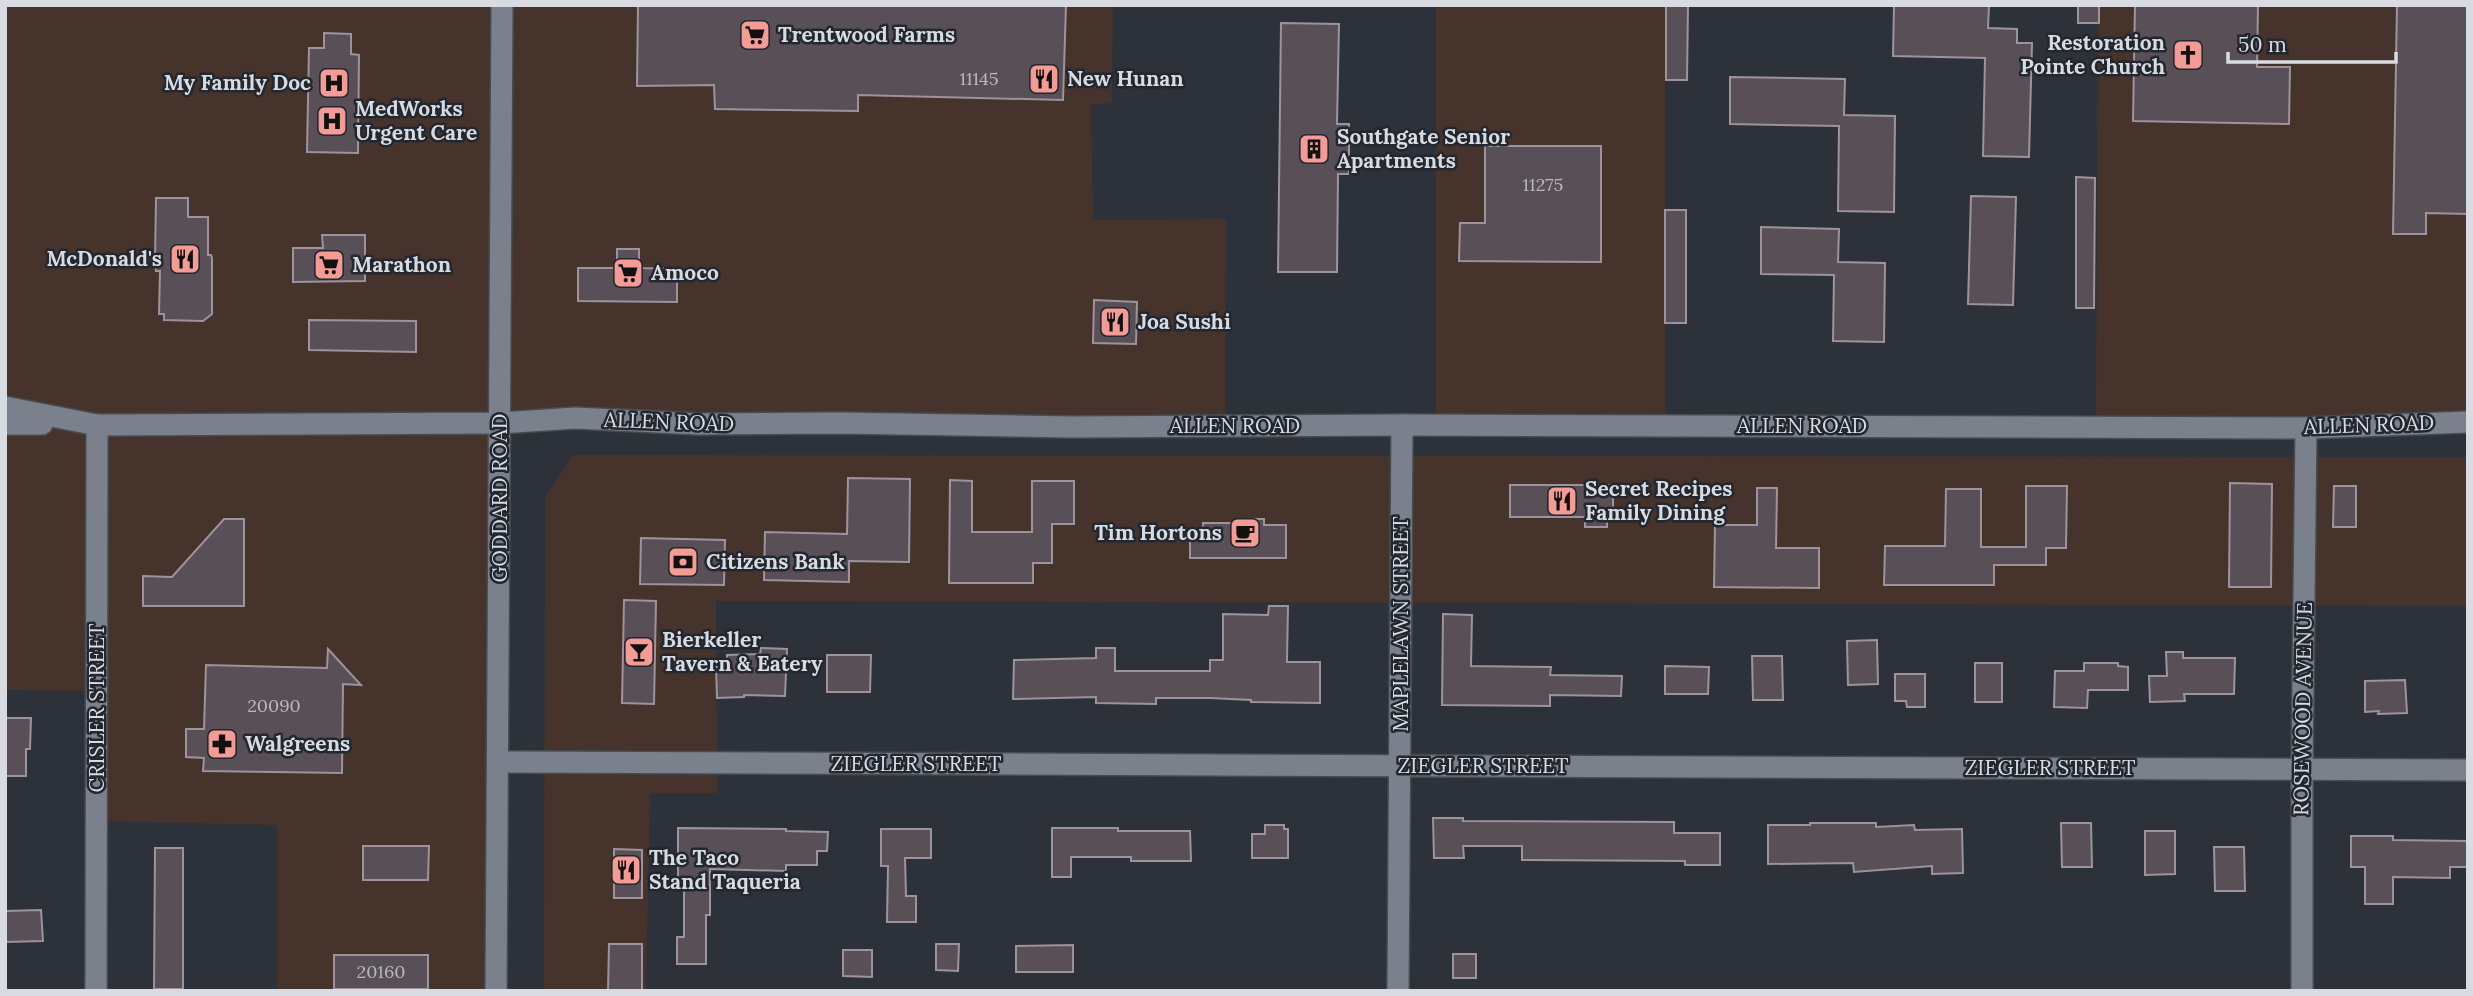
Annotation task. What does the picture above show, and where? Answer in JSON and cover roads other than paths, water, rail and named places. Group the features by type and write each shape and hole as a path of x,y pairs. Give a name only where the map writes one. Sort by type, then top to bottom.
{"street":[{"name":"GODDARD ROAD","path":"496,991 502,5"},
{"name":"ALLEN ROAD","path":"5,407 97,425 500,423 575,418 699,424 842,423 1072,428 1402,425 2306,428 2468,422"},
{"path":"5,424 97,425"},
{"name":"CRISLER STREET","path":"96,991 97,425"},
{"name":"MAPLELAWN STREET","path":"1398,991 1402,425"},
{"name":"ROSEWOOD AVENUE","path":"2302,991 2306,428"},
{"name":"ZIEGLER STREET","path":"498,762 2468,770"}],"place":[{"name":"Trentwood Farms","path":"755,35"},
{"name":"Restoration Pointe Church","path":"2188,55"},
{"name":"New Hunan","path":"1044,79"},
{"name":"My Family Doc","path":"334,83"},
{"name":"MedWorks Urgent Care","path":"332,121"},
{"name":"Southgate Senior Apartments","path":"1314,149"},
{"name":"McDonald's","path":"185,259"},
{"name":"Marathon","path":"329,265"},
{"name":"Amoco","path":"628,273"},
{"name":"Joa Sushi","path":"1115,322"},
{"name":"Secret Recipes Family Dining","path":"1562,501"},
{"name":"Tim Hortons","path":"1245,533"},
{"name":"Citizens Bank","path":"683,562"},
{"name":"Bierkeller Tavern & Eatery","path":"639,652"},
{"name":"Walgreens","path":"222,744"},
{"name":"The Taco Stand Taqueria","path":"626,870"}]}
